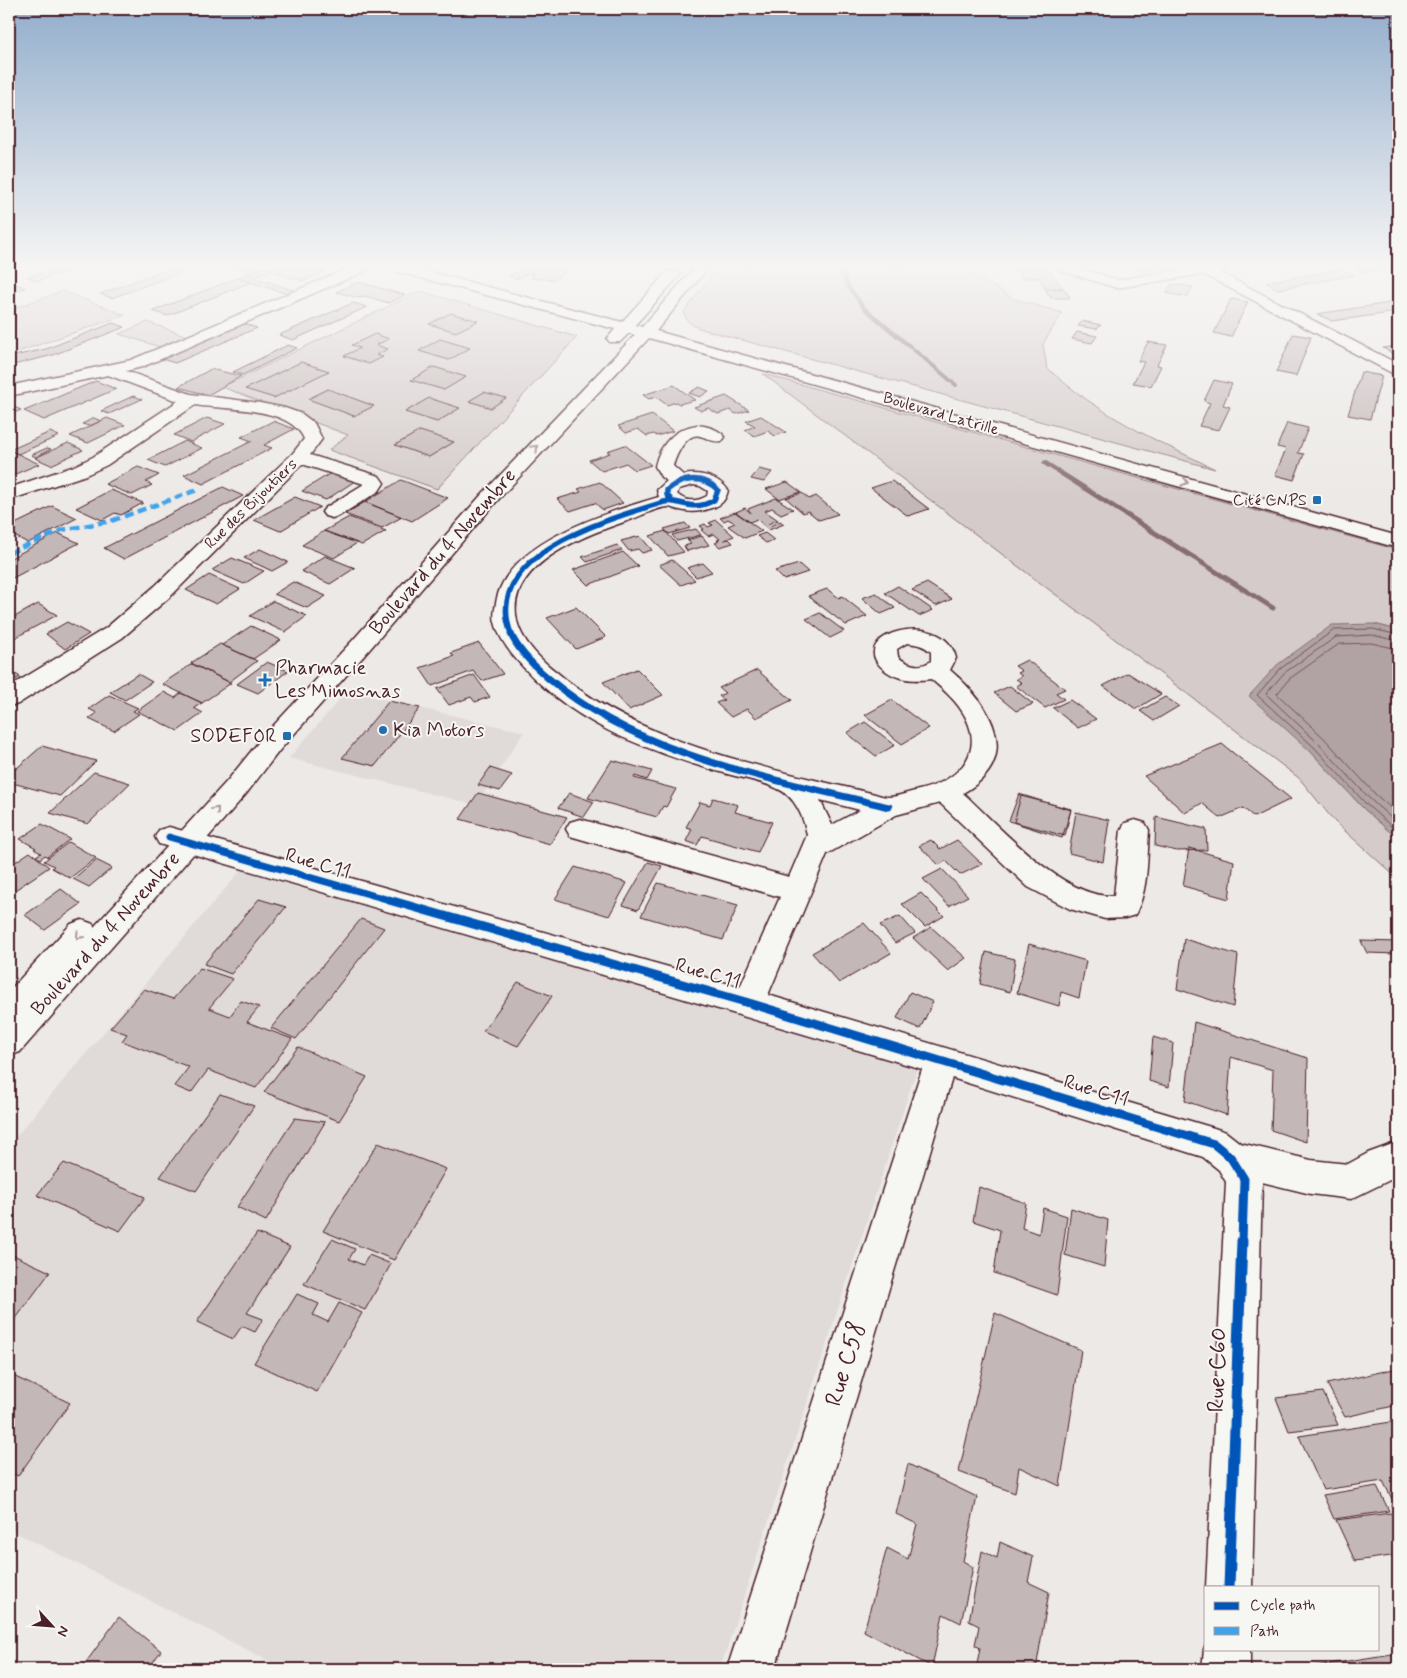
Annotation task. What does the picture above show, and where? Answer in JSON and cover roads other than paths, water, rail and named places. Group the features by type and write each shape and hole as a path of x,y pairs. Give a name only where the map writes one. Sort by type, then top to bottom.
{"street":[{"path":"9,391 136,364 181,345"},
{"name":"Boulevard du 4 Novembre","path":"9,1042 178,840 337,644 435,539 535,424 613,345"},
{"name":"Boulevard du 4 Novembre","path":"9,1012 178,840 237,787 270,745 361,645 490,497 622,358 627,345"},
{"name":"Boulevard Latrille","path":"697,345 1398,542"},
{"name":"Boulevard Latrille","path":"749,345 1398,528"},
{"path":"1350,345 1398,370"},
{"path":"622,358 655,349 706,349"},
{"name":"Rue des Bijoutiers","path":"9,698 114,633 162,591 299,457 313,439 309,427 302,422 258,407 191,400 110,370"},
{"path":"9,494 79,472 191,400"},
{"path":"716,436 696,430 688,432 671,448 665,458 664,466 675,491 576,534 552,546 531,561 517,578 507,598 506,622 520,648 540,672 560,688 610,721 675,748 788,782 889,807"},
{"path":"299,457 372,480 375,483 332,512"},
{"path":"816,847 889,807 920,801 945,792 964,781 975,769 984,755 986,739 970,703 935,670"},
{"path":"749,1003 821,835 818,817 807,800 788,782"},
{"path":"945,792 1038,879 1080,901 1105,908 1125,907 1130,892 1135,830"},
{"path":"580,829 798,891"},
{"name":"Rue C11","path":"178,840 749,1003 941,1060 1214,1144 1231,1158"},
{"name":"Rue C58","path":"751,1669 941,1060"},
{"path":"1231,1158 1311,1177 1352,1182 1380,1165 1398,1159"},
{"name":"Rue C60","path":"1229,1586 1244,1179 1231,1158"},
{"path":"1226,1669 1227,1650"}],"water":[{"path":"1374,624 1398,630 1398,839 1363,808 1310,751 1249,696 1277,665 1332,625"}],"waterway":[{"path":"909,345 956,385"},
{"path":"1045,463 1273,608"}],"place":[{"name":"Cité CNPS","path":"1317,500"},
{"name":"Pharmacie Les Mimosnas","path":"265,680"},
{"name":"Kia Motors","path":"383,730"},
{"name":"SODEFOR","path":"287,736"}]}
